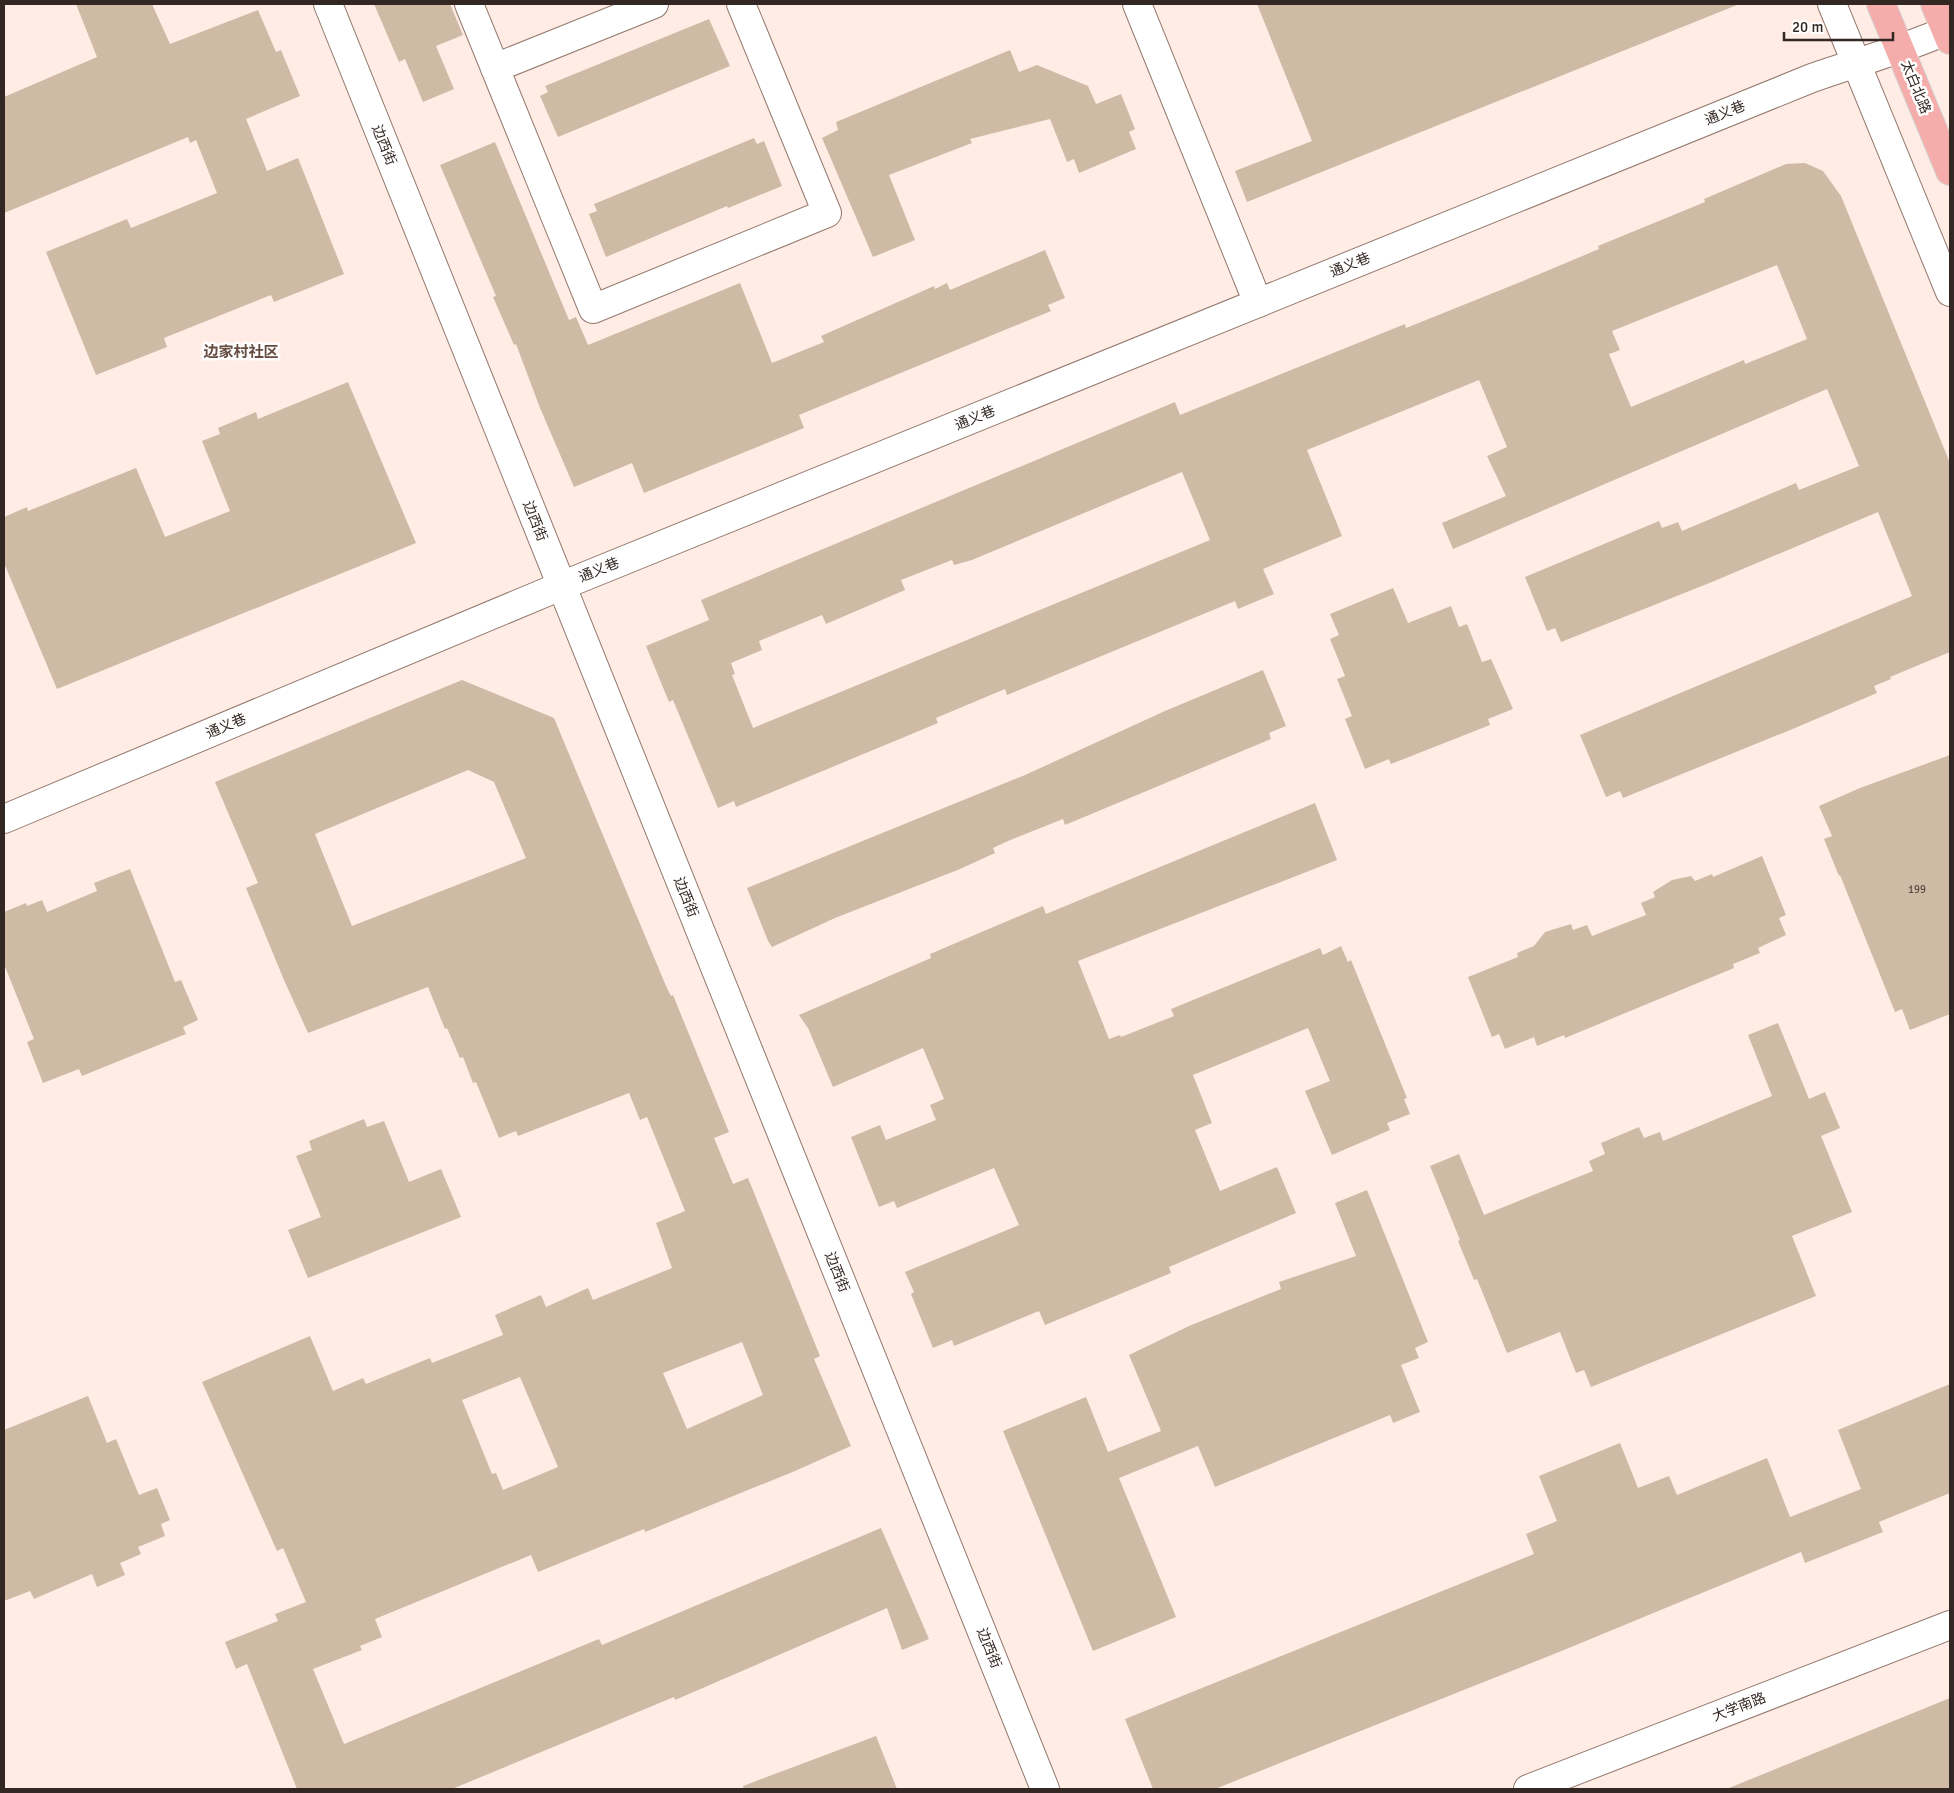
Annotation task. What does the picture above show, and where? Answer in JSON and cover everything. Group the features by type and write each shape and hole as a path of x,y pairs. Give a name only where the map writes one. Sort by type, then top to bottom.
{"main road":[{"name":"太白北路","path":"1881,4 1950,171"},
{"path":"1935,4 1949,34"}],"street":[{"name":"边西街","path":"328,4 1045,1789"},
{"path":"468,4 593,309 827,213 741,4"},
{"path":"495,68 654,4"},
{"path":"1137,4 1258,303"},
{"path":"1832,4 1950,292"},
{"name":"通义巷","path":"4,819 561,586 1258,303 1856,62 1949,34"},
{"name":"大学南路","path":"1528,1789 1950,1625"}],"building":[{"path":"76,4 152,4 170,44 258,10 276,52 281,50 300,96 246,119 267,171 298,158 344,274 274,302 271,295 164,338 167,347 96,375 46,252 127,219 131,228 217,193 196,140 190,143 188,137 4,213 4,97 97,57"},
{"path":"374,4 450,4 463,35 436,46 454,89 423,102 405,59 399,62"},
{"path":"1257,4 1737,5 1247,202 1235,171 1312,141"},
{"path":"709,19 730,66 558,137 540,96 548,92 545,86"},
{"path":"1010,50 1019,72 1037,65 1088,86 1096,104 1121,94 1135,129 1129,132 1136,149 1079,173 1074,159 1067,162 1050,119 970,139 972,143 889,175 915,240 873,257 822,138 838,130 836,122"},
{"path":"754,138 757,144 764,141 782,186 728,208 727,206 606,257 589,214 597,211 594,204"},
{"path":"495,142 569,320 576,317 588,345 740,283 772,363 824,342 821,336 934,286 935,289 947,283 950,290 1045,250 1065,298 1048,305 1051,311 799,415 804,428 644,493 632,463 574,487 540,408 516,344 514,345 493,297 496,296 440,165"},
{"path":"1805,163 1823,171 1841,196 1950,463 1950,652 1890,677 1891,679 1874,686 1877,693 1795,728 1623,798 1620,791 1606,797 1580,735 1912,596 1878,512 1712,582 1561,642 1555,628 1547,631 1525,577 1659,521 1662,528 1678,522 1682,531 1796,483 1799,490 1859,466 1827,389 1453,549 1442,523 1506,496 1487,456 1507,447 1479,380 1307,450 1342,536 1263,569 1274,594 1238,609 1235,601 1007,695 1005,689 936,718 938,723 736,807 734,801 718,808 673,700 669,702 646,646 709,620 701,600 1175,402 1180,415 1405,324 1406,328 1518,283 1599,249 1598,246 1705,202 1704,199 1786,164","holes":["1777,265 1807,339 1745,364 1744,360 1631,407 1609,354 1620,350 1612,331","1182,472 1210,540 753,728 732,675 735,674 731,663 762,650 759,641 822,615 826,624 905,590 901,580 952,560 954,565 972,560"]},
{"path":"348,382 416,543 57,689 4,563 4,517 27,507 28,511 136,468 165,537 230,511 202,441 220,434 218,428 256,412 258,419"},
{"path":"1393,588 1408,623 1451,606 1459,627 1467,624 1482,662 1491,659 1513,709 1488,719 1490,725 1391,764 1389,759 1365,769 1345,719 1352,716 1337,679 1345,676 1330,639 1339,635 1330,614"},
{"path":"1263,670 1286,726 1269,733 1271,739 1065,825 1063,819 1008,841 993,848 995,853 960,869 835,918 772,947 768,941 747,888 1025,775 1165,711"},
{"path":"462,680 554,718 666,986 671,996 673,995 729,1132 714,1138 733,1184 748,1178 820,1356 814,1359 851,1446 645,1532 644,1529 538,1572 531,1555 375,1619 382,1637 360,1646 362,1650 313,1669 344,1744 599,1639 602,1645 881,1528 929,1639 902,1650 887,1608 675,1700 674,1697 452,1789 297,1789 247,1664 236,1669 225,1642 278,1621 275,1614 306,1602 283,1548 277,1551 202,1382 310,1336 333,1391 363,1378 366,1384 430,1358 432,1363 503,1335 495,1315 541,1295 546,1307 588,1288 593,1300 672,1268 656,1223 685,1211 647,1117 640,1120 629,1093 518,1136 516,1131 499,1138 476,1082 473,1083 463,1057 460,1058 447,1028 445,1029 428,987 308,1033 246,888 258,883 215,782","holes":["468,770 494,782 526,858 352,926 315,834","742,1342 763,1395 687,1429 663,1373","520,1377 558,1467 503,1490 496,1473 492,1474 462,1400"]},
{"path":"1950,755 1950,1014 1910,1030 1902,1009 1895,1012 1839,876 1824,839 1832,836 1819,806 1860,788"},
{"path":"1315,803 1337,860 1078,961 1109,1039 1120,1035 1121,1037 1174,1016 1171,1009 1320,948 1323,955 1341,946 1348,962 1351,960 1407,1098 1404,1099 1410,1114 1387,1123 1390,1130 1332,1155 1305,1091 1330,1081 1308,1028 1193,1075 1212,1123 1195,1130 1220,1191 1277,1167 1296,1213 1169,1267 1171,1273 1045,1325 1039,1311 954,1346 952,1340 933,1348 911,1294 914,1292 905,1272 1019,1225 994,1168 897,1208 894,1201 879,1207 851,1137 880,1125 886,1140 936,1120 930,1105 944,1099 923,1048 833,1087 808,1028 799,1015 931,958 930,954 1043,906 1046,914"},
{"path":"1762,856 1786,915 1779,918 1786,935 1758,948 1760,953 1733,964 1734,968 1565,1038 1564,1035 1537,1046 1534,1037 1505,1049 1499,1034 1492,1037 1468,977 1518,957 1517,953 1534,946 1545,932 1571,924 1573,930 1587,925 1592,936 1646,915 1641,903 1655,897 1653,892 1672,880 1691,876 1695,881 1712,874 1713,877"},
{"path":"130,869 175,982 181,980 198,1020 183,1027 186,1034 82,1076 79,1069 43,1083 27,1042 34,1039 4,964 4,912 26,903 27,906 42,900 47,912 97,891 94,883"},
{"path":"1778,1023 1809,1099 1825,1092 1840,1128 1821,1136 1852,1212 1792,1236 1816,1296 1591,1387 1584,1370 1576,1373 1560,1332 1507,1353 1477,1279 1474,1280 1430,1166 1459,1154 1484,1215 1593,1171 1589,1161 1605,1154 1601,1143 1639,1127 1644,1138 1660,1132 1663,1141 1772,1096 1748,1035"},
{"path":"364,1119 367,1127 384,1121 409,1182 441,1169 461,1217 308,1278 288,1230 321,1217 296,1156 312,1150 309,1141"},
{"path":"1367,1190 1428,1342 1415,1348 1419,1358 1401,1365 1420,1412 1393,1423 1390,1415 1215,1487 1198,1446 1119,1478 1176,1617 1093,1651 1003,1431 1086,1397 1108,1452 1161,1431 1129,1355 1189,1326 1281,1289 1279,1282 1356,1256 1335,1203"},
{"path":"1950,1384 1950,1493 1879,1522 1883,1532 1805,1563 1801,1552 1559,1652 1215,1789 1153,1789 1125,1719 1534,1554 1526,1534 1557,1521 1539,1476 1620,1443 1638,1488 1669,1476 1677,1495 1767,1458 1790,1517 1861,1489 1838,1430"},
{"path":"88,1396 107,1443 116,1439 139,1495 157,1488 170,1520 161,1524 165,1536 138,1547 141,1554 120,1563 125,1575 97,1587 92,1574 34,1599 30,1591 4,1601 4,1430"},
{"path":"1950,1698 1950,1789 1729,1789 1729,1788"},
{"path":"876,1736 897,1789 744,1789 743,1786"}],"district":[{"name":"边家村社区","path":"241,352"}]}
